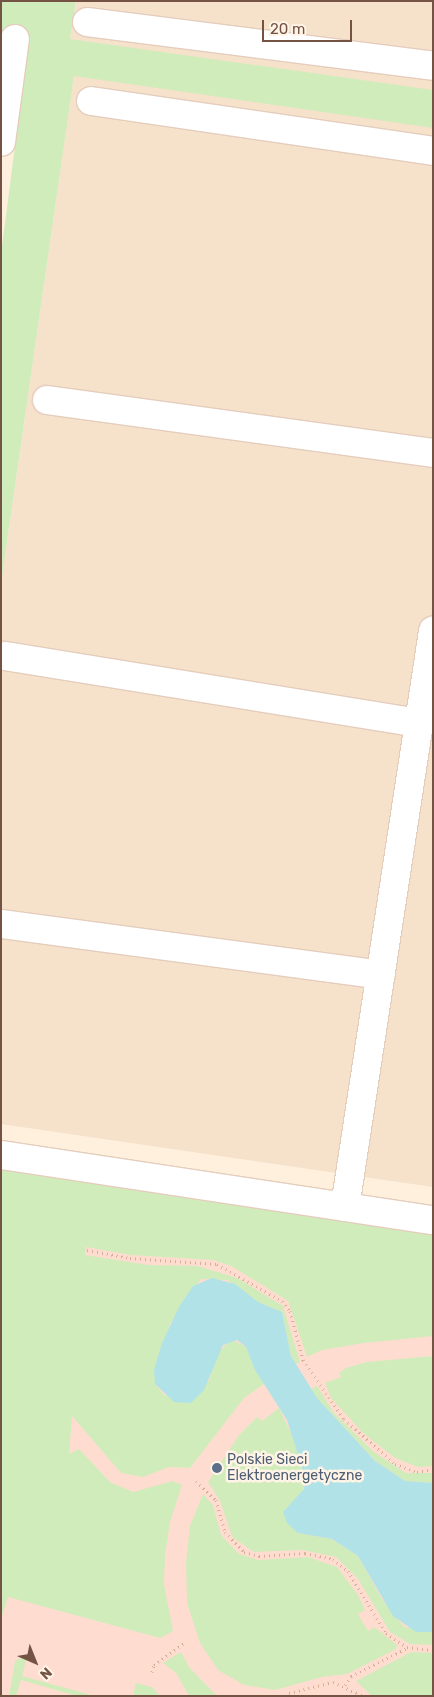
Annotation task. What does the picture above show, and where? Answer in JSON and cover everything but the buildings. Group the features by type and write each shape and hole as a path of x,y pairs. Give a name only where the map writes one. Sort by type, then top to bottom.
{"lane":[{"path":"87,22 433,66"},
{"path":"1,142 16,39"},
{"path":"91,101 433,151"},
{"path":"48,400 433,453"},
{"path":"345,1207 433,631"},
{"path":"6,656 419,723"},
{"path":"1,924 381,975"},
{"path":"1,1155 433,1220"}],"path":[{"path":"87,1250 130,1258 217,1264 282,1301 290,1311 296,1343 303,1360 344,1419 395,1464 417,1472 433,1469"},
{"path":"196,1481 216,1500 225,1532 233,1544 259,1556 305,1553 333,1559 348,1571 386,1633 408,1647 433,1650"},
{"path":"152,1672 154,1665 186,1642"},
{"path":"344,1684 352,1676 408,1647"},
{"path":"289,1693 322,1683 344,1684 362,1696"}],"shaded area":[{"path":"76,1 433,1 433,1187 1,1124 1,583 79,41 70,39"},
{"name":"Polskie Sieci Elektroenergetyczne","path":"1,1179 433,1241 433,1696 1,1696"}],"green space":[{"path":"1,1 76,1 70,39 433,90 433,128 74,76 1,583 1,254 29,37 7,31 1,65"},
{"path":"1,1170 433,1234 433,1336 364,1343 322,1350 307,1357 288,1301 231,1266 213,1260 130,1255 86,1247 85,1255 149,1265 198,1266 237,1278 283,1306 300,1362 296,1364 291,1356 282,1312 258,1302 227,1280 201,1279 170,1324 155,1384 165,1396 209,1381 217,1354 231,1339 246,1347 264,1384 244,1398 190,1468 169,1467 143,1477 121,1473 72,1416 69,1454 79,1449 110,1482 133,1492 173,1481 182,1485 170,1522 165,1556 164,1584 173,1631 160,1638 8,1597 1,1619"},
{"path":"433,1356 433,1466 418,1467 395,1458 363,1433 331,1398 325,1383 341,1377 339,1373 346,1368 367,1362"},
{"path":"317,1386 334,1413 374,1452 406,1473 433,1473 433,1483 405,1481 375,1461 317,1398 311,1389"},
{"path":"279,1408 292,1435 305,1477 298,1533 332,1539 358,1556 382,1599 404,1627 433,1632 433,1645 410,1644 390,1632 358,1579 336,1557 302,1550 254,1552 232,1537 220,1501 208,1482 239,1435 257,1417 262,1421"},
{"path":"203,1494 213,1505 221,1535 239,1554 258,1560 308,1557 337,1567 358,1595 365,1610 358,1614 368,1631 374,1627 397,1645 396,1649 347,1674 322,1677 275,1690 244,1685 218,1670 200,1643 187,1603 186,1562 190,1526"},
{"path":"181,1652 189,1667 217,1696 189,1696 176,1673 163,1663"},
{"path":"411,1652 433,1653 433,1696 372,1696 356,1681"},
{"path":"28,1654 22,1676 95,1696 77,1696 21,1680 16,1696 9,1696 15,1661"},
{"path":"136,1683 152,1687 160,1696 133,1696"}],"water":[{"path":"212,1278 235,1284 258,1302 282,1312 291,1356 317,1398 375,1461 405,1481 433,1483 433,1632 416,1632 393,1616 358,1556 332,1539 298,1533 287,1523 283,1512 304,1489 305,1477 287,1420 255,1370 246,1347 237,1340 223,1345 204,1390 191,1403 174,1402 155,1384 154,1370 162,1343 179,1307 193,1286"}],"place":[{"name":"Polskie Sieci Elektroenergetyczne","path":"217,1468"}]}
